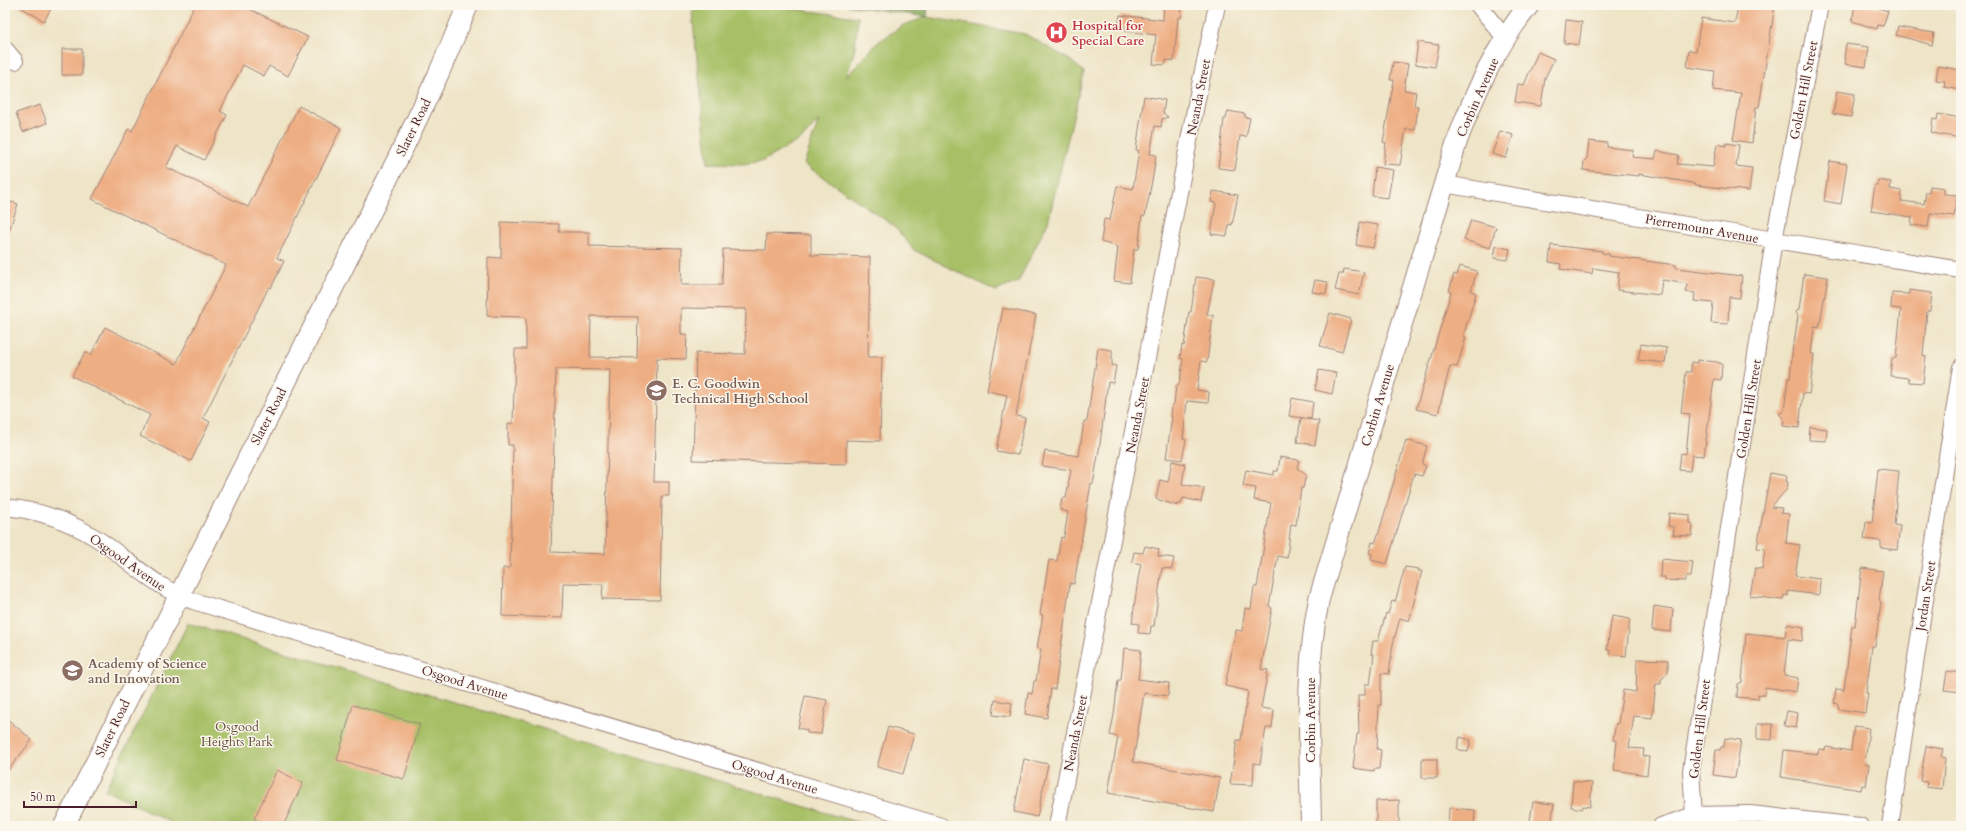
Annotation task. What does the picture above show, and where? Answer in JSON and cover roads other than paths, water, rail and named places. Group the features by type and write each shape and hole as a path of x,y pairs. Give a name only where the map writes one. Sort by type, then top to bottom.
{"main road":[{"name":"Slater Road","path":"64,826 178,595 406,142 438,75 468,5"},
{"name":"Corbin Avenue","path":"1311,826 1310,667 1314,621 1319,599 1457,142 1476,92 1489,65 1523,7"}],"street":[{"name":"Neanda Street","path":"1057,826 1197,99 1217,5"},
{"path":"1478,5 1505,38"},
{"name":"Golden Hill Street","path":"1694,815 1692,771 1774,240 1820,5"},
{"name":"Pierremount Avenue","path":"1444,184 1961,270"},
{"name":"Jordan Street","path":"1890,826 1961,367"},
{"name":"Osgood Avenue","path":"5,507 46,514 97,538 154,581 178,595 941,826"},
{"path":"1661,826 1694,815 1750,814 1860,826"}],"place":[{"name":"Hospital for Special Care","path":"1056,32"},
{"name":"E. C. Goodwin Technical High School","path":"657,390"},
{"name":"Academy of Science and Innovation","path":"73,670"}],"park label":[{"name":"Osgood Heights Park","path":"237,734"}]}
